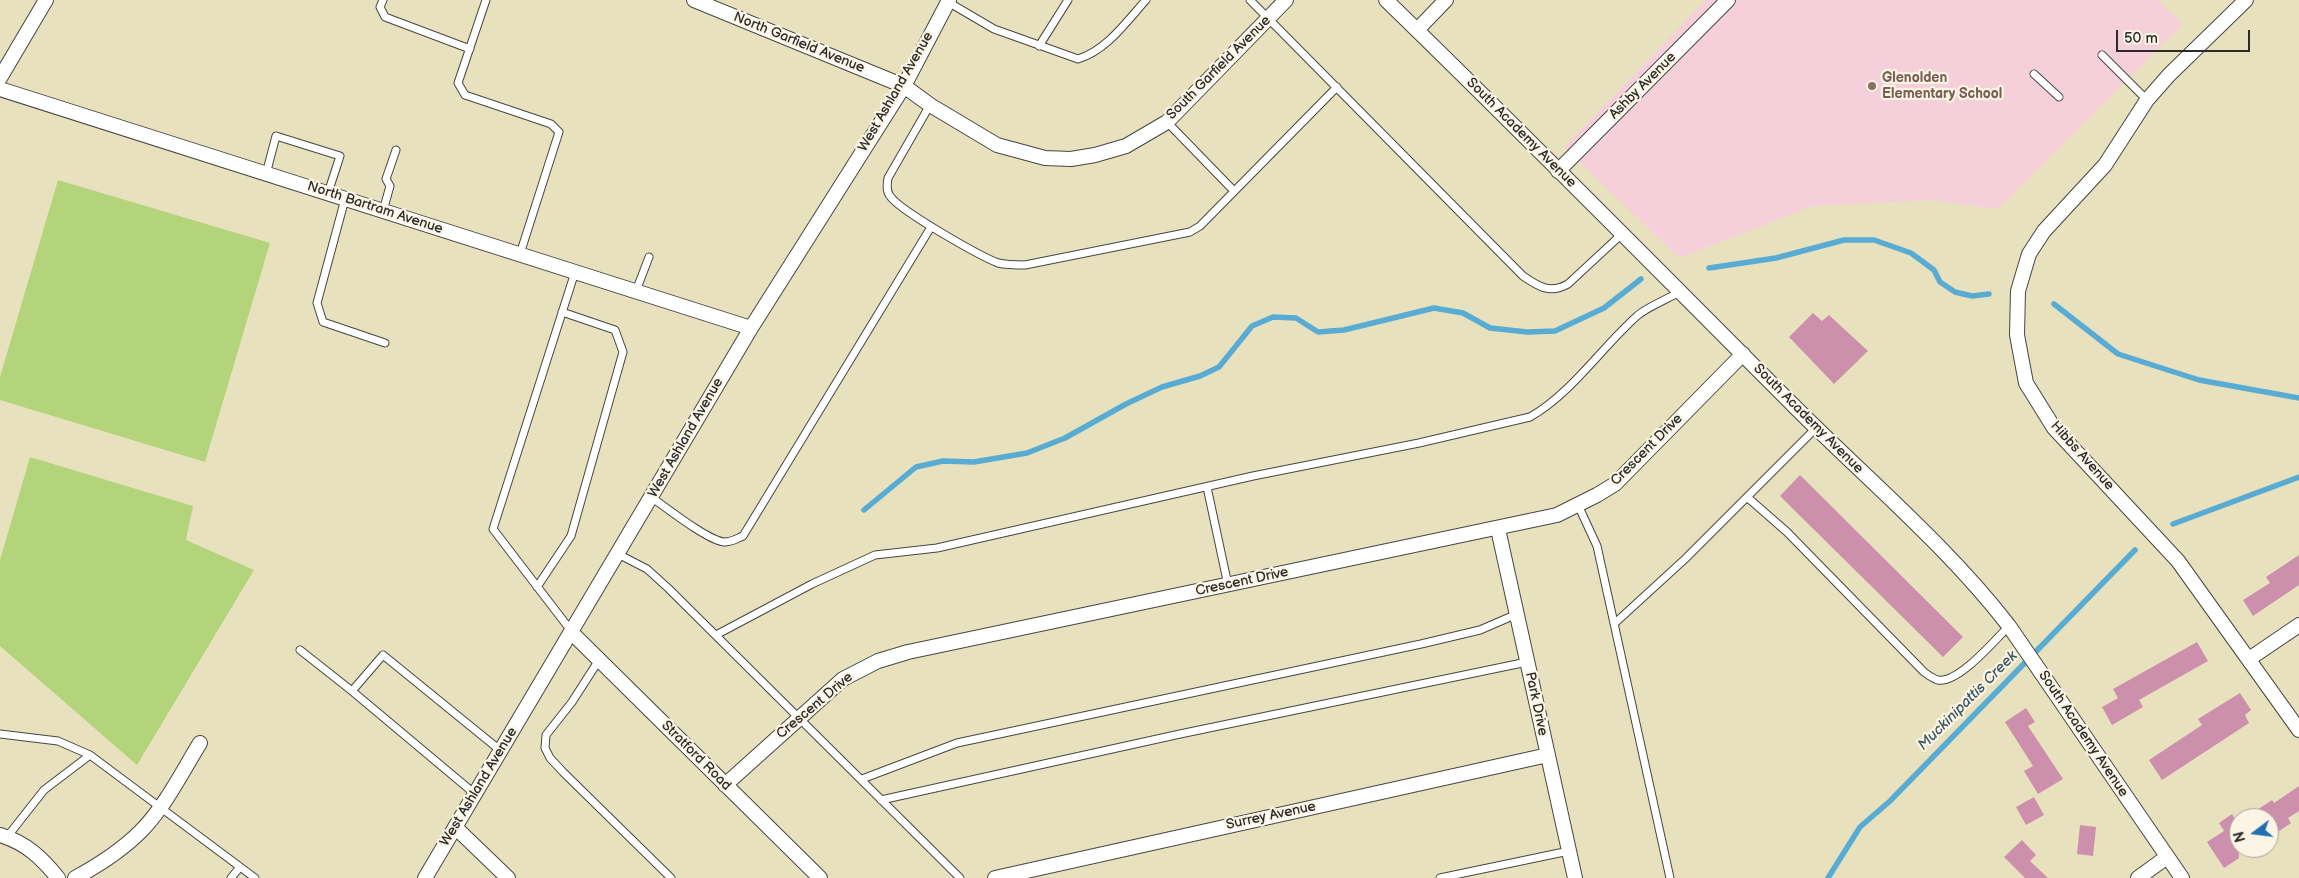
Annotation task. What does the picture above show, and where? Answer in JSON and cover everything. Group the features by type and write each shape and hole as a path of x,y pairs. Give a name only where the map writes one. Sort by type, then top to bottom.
{"street":[{"path":"0,78 46,0"},
{"name":"North Garfield Avenue","path":"694,0 904,86"},
{"name":"South Garfield Avenue","path":"904,86 930,106 997,145 1045,158 1071,159 1126,146 1167,122 1286,0"},
{"name":"South Academy Avenue","path":"1386,0 1681,290 1816,428 1982,592 2009,626 2182,878"},
{"path":"1417,30 1446,0"},
{"name":"Ashby Avenue","path":"1558,171 1728,0"},
{"name":"Hibbs Avenue","path":"2246,0 2186,58 2147,100 2105,165 2044,231 2029,254 2018,291 2017,335 2026,383 2054,428 2178,561 2299,730"},
{"name":"West Ashland Avenue","path":"425,878 572,633 750,328 904,86 949,1"},
{"name":"North Bartram Avenue","path":"0,89 750,328"},
{"name":"Crescent Drive","path":"725,785 843,679 878,661 908,652 1498,529 1557,515 1615,484 1743,354"},
{"name":"Park Drive","path":"1498,529 1575,878"},
{"path":"2249,659 2299,625"},
{"name":"Stratford Road","path":"572,633 820,878"},
{"path":"75,878 107,861 141,831 160,807 200,742"},
{"name":"Surrey Avenue","path":"995,878 1548,755"},
{"path":"455,827 508,878"},
{"path":"4,836 17,840 42,858 58,878"},
{"path":"2138,878 2167,857"}],"lane":[{"path":"383,0 380,7 385,17 470,48"},
{"path":"486,0 458,83 465,95 551,124 559,132 520,254"},
{"path":"1039,46 1068,0"},
{"path":"949,1 994,29 1078,59 1102,48 1146,0"},
{"path":"1250,0 1522,276 1536,286 1548,290 1559,289 1568,284 1622,233"},
{"path":"2102,55 2147,100"},
{"path":"2034,74 2059,97"},
{"path":"930,106 888,178 889,196 932,227 997,262 1012,266 1190,232 1200,226 1233,190 1336,87"},
{"path":"1167,122 1233,190"},
{"path":"266,174 276,136 340,156 328,194"},
{"path":"383,211 390,186 386,179 396,150"},
{"path":"344,199 317,303 323,322 385,343"},
{"path":"651,497 710,537 722,542 732,542 743,536 932,227"},
{"path":"636,292 649,257"},
{"path":"572,633 492,529 574,272"},
{"path":"716,636 812,584 875,555 915,552 937,548 1530,417 1541,411 1571,383 1639,314 1681,290"},
{"path":"537,587 571,536 623,352 615,330 562,312"},
{"path":"1615,623 1685,559 1816,428"},
{"path":"1207,487 1228,585"},
{"path":"1747,497 1787,532 1924,672 1938,680 1950,679 1963,671 2009,626"},
{"path":"1578,505 1597,546 1670,878"},
{"path":"618,554 647,569 800,717 960,878"},
{"path":"862,779 957,744 1422,644 1480,630 1517,614"},
{"path":"300,650 475,794"},
{"path":"352,692 383,655 501,751"},
{"path":"600,660 572,702 546,735 545,748 550,758 563,772 671,878"},
{"path":"882,800 1180,734 1527,662"},
{"path":"0,734 58,741 90,755 255,878"},
{"path":"4,836 44,790 90,755"},
{"path":"1440,878 1569,851"},
{"path":"231,878 240,867"}],"shaded area":[{"name":"Glenolden Elementary School","path":"1706,0 2157,0 2183,24 1998,209 1931,200 1813,206 1679,258 1564,147"}],"green space":[{"path":"58,180 270,243 205,462 0,400 0,377"},
{"path":"30,457 193,506 186,540 254,570 137,765 0,646 0,560"}],"building":[{"path":"1813,313 1822,321 1829,315 1868,351 1834,384 1789,337"},
{"path":"1800,475 1963,637 1943,657 1780,496"},
{"path":"2299,555 2299,585 2253,616 2243,600 2270,583 2266,577"},
{"path":"2197,642 2208,661 2139,700 2143,707 2112,725 2102,707 2118,698 2113,689"},
{"path":"2240,693 2251,710 2245,715 2249,723 2162,780 2149,760 2202,725 2198,719"},
{"path":"2026,708 2035,722 2028,726 2063,779 2038,794 2024,771 2033,766 2005,722"},
{"path":"2299,786 2299,811 2288,818 2291,823 2279,831 2279,808 2260,808 2272,800 2274,803"},
{"path":"2034,797 2044,815 2026,825 2016,807"},
{"path":"2229,816 2229,858 2239,858 2224,868 2207,842 2224,831 2219,823"},
{"path":"2080,825 2096,827 2093,856 2077,854"},
{"path":"2022,840 2036,855 2030,861 2048,878 2025,878 2004,857"}],"waterway":[{"path":"1709,268 1776,258 1844,240 1874,240 1911,253 1934,270 1940,282 1955,292 1972,296 1989,294"},
{"path":"864,510 916,467 943,461 974,462 1027,453 1065,438 1126,404 1162,387 1200,376 1219,367 1252,326 1273,317 1296,318 1318,332 1344,330 1434,308 1463,313 1490,328 1527,332 1555,331 1604,308 1641,279"},
{"path":"2054,304 2118,354 2199,380 2299,398"},
{"name":"Muckinipattis Creek","path":"2173,524 2299,477"},
{"name":"Muckinipattis Creek","path":"1828,878 1860,827 1890,801 2135,550"}],"place":[{"name":"Glenolden Elementary School","path":"1872,86"}]}
